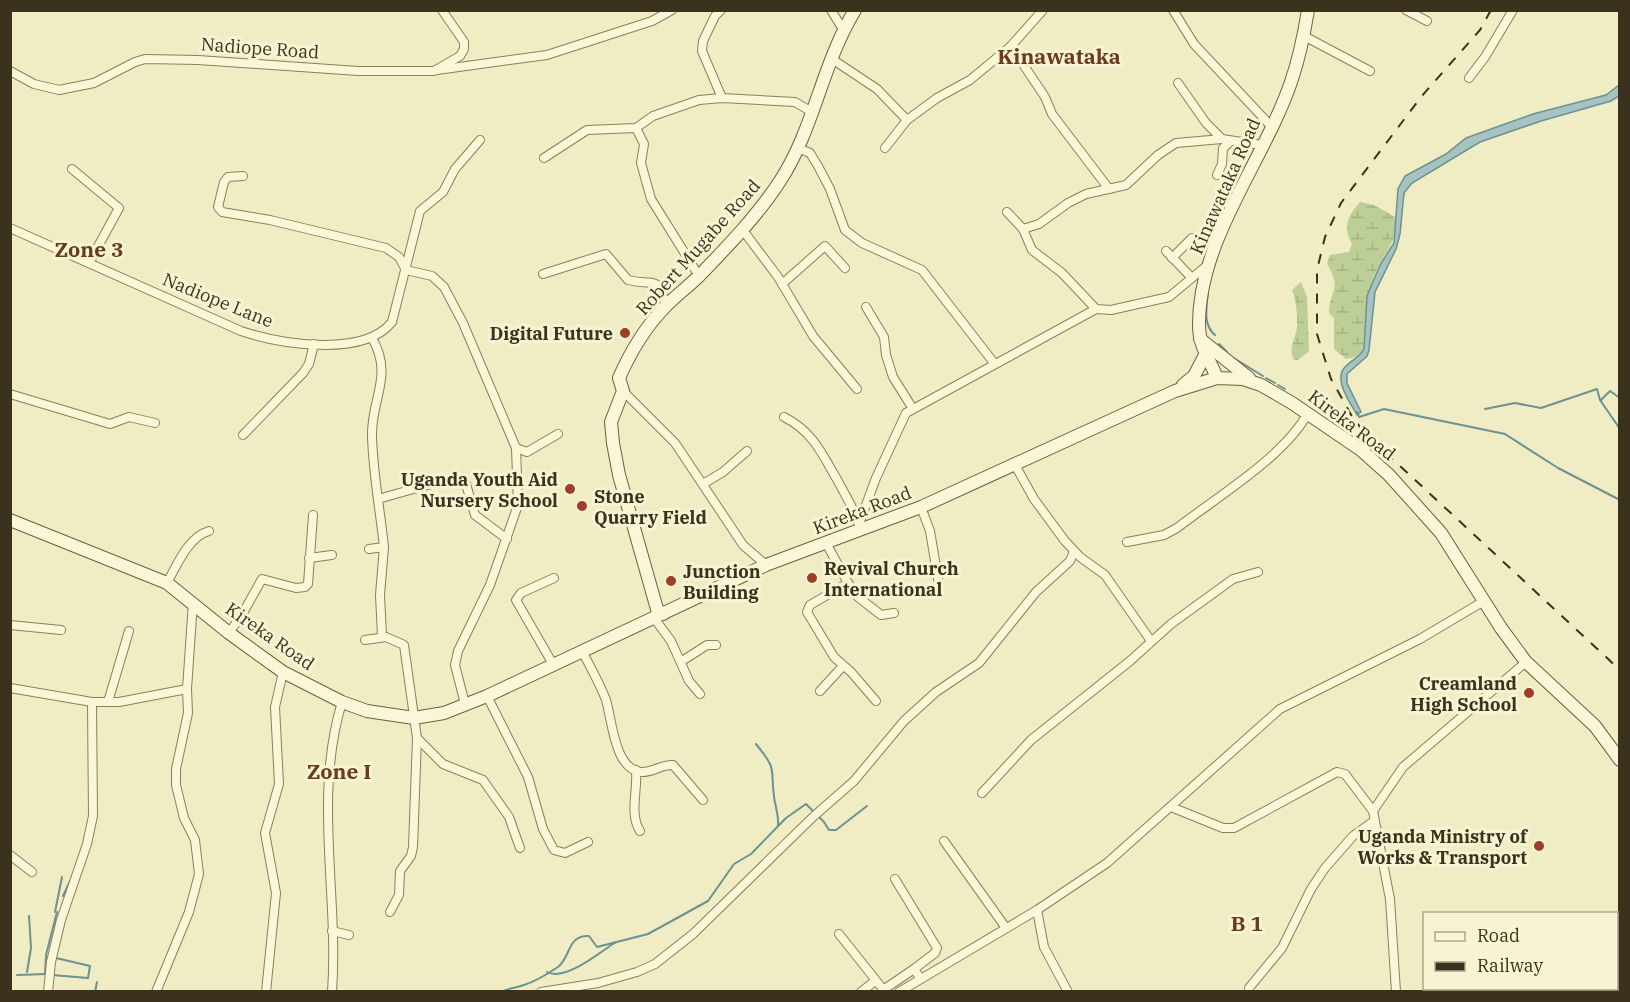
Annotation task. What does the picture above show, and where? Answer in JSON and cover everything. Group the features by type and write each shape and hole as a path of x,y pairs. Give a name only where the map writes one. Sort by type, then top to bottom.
{"main road":[{"name":"Robert Mugabe Road","path":"658,616 619,475 613,443 611,423 623,391 619,378 628,356 666,306 699,276 764,205 800,148 832,59 855,10"},
{"name":"Kinawataka Road","path":"1217,378 1205,355 1200,339 1200,308 1210,263 1228,214 1291,84 1304,36 1308,10"},
{"path":"1200,339 1261,386"},
{"path":"1175,391 1194,376 1205,355"},
{"name":"Kireka Road","path":"10,520 167,582 229,633 283,672 342,702 368,711 414,718 444,713 487,696 583,653 766,565 826,543 858,528 921,507 1175,391 1217,378 1233,377 1261,386 1308,413 1361,450 1389,475 1441,533 1526,662 1595,726 1620,760"}],"street":[{"name":"Nadiope Road","path":"10,71 34,84 59,90 94,83 135,62 146,59 198,60 358,71 434,70 460,56 464,49 460,35 442,10"},
{"path":"434,70 547,55 652,21 672,10"},
{"path":"831,10 844,31"},
{"path":"885,148 907,120 937,98 970,80 1011,46 1043,10"},
{"path":"1173,10 1194,44 1271,126"},
{"path":"1406,10 1427,21"},
{"path":"1469,78 1485,57 1513,10"},
{"path":"715,12 702,51 722,98"},
{"path":"1304,36 1371,71"},
{"path":"1011,46 1035,80 1052,114 1109,189"},
{"path":"832,59 877,89 907,120"},
{"path":"1178,82 1206,123 1226,140"},
{"path":"544,158 587,130 636,128 653,116 675,107 722,98 795,102 812,112"},
{"path":"636,128 644,144 642,163 651,199 699,276"},
{"path":"382,636 380,595 384,547 373,474 371,432 383,365 372,338 392,321 420,211 443,192 455,169 480,140"},
{"path":"1217,175 1222,164 1226,140"},
{"path":"1023,229 1039,224 1068,203 1086,194 1118,188 1134,180 1158,155 1176,143 1226,140 1262,145"},
{"path":"800,148 810,153 818,166 830,189 845,230 862,243 922,270 994,363"},
{"path":"72,169 119,208 89,263"},
{"path":"243,176 228,177 224,182 218,207 222,212 270,220 386,248 399,257 406,270 432,276 444,287 463,323 516,448 518,505 490,585 458,651 455,672 465,704"},
{"path":"1007,212 1023,229 1032,250 1062,273 1096,309"},
{"name":"Nadiope Lane","path":"10,228 241,331 269,340 314,344 372,338"},
{"path":"742,229 782,284 813,336 857,389"},
{"path":"1191,277 1169,254 1192,238"},
{"path":"782,284 825,246 845,268"},
{"path":"543,274 606,254 628,280 656,283 660,286 666,306"},
{"path":"858,528 901,421 913,409 1096,309 1111,310 1169,297 1182,289 1191,277 1210,263"},
{"path":"866,307 884,337 886,355 893,376 913,409"},
{"path":"243,435 303,373 309,364 314,344"},
{"path":"623,391 675,443 743,545 766,565"},
{"path":"10,394 110,424 129,417 155,423"},
{"path":"1128,542 1164,535 1177,528 1254,470 1301,426 1308,413"},
{"path":"784,417 801,427 819,445 858,528"},
{"path":"516,448 527,452 558,434"},
{"path":"703,484 723,472 747,451"},
{"path":"1015,465 1034,499 1074,551 1098,569 1122,596 1151,641"},
{"path":"378,499 431,484 461,479 466,484 475,515 507,539"},
{"path":"921,507 930,531 938,579"},
{"path":"229,633 243,614 262,579 296,588 305,588 309,579 313,515"},
{"path":"167,582 190,546 202,533 209,531"},
{"path":"826,543 858,597 881,615 894,613"},
{"path":"369,549 384,547"},
{"path":"541,992 598,983 655,964 693,934 817,813 854,781 904,721 936,692 979,663 1036,592 1070,561 1074,551"},
{"path":"309,558 332,555"},
{"path":"982,794 1031,740 1198,602 1233,579 1258,572"},
{"path":"554,578 521,593 516,600 554,666"},
{"path":"848,583 807,609 834,657 851,672 876,701"},
{"path":"899,992 1037,910 1107,863 1280,709 1420,639 1484,601"},
{"path":"156,992 189,912 199,874 195,840 178,801 176,785 176,769 186,731 193,602"},
{"path":"658,616 682,661 689,681 699,694"},
{"path":"10,625 61,630"},
{"path":"108,702 129,631"},
{"path":"365,640 382,636 397,640 405,650 417,738 413,847 411,856 400,871 399,895 390,912"},
{"path":"682,661 707,645 716,645"},
{"path":"583,653 606,700 618,751 636,770 642,772 672,765 703,800"},
{"path":"1249,988 1282,948 1311,889 1325,868 1374,816 1403,767 1526,662"},
{"path":"820,691 843,666"},
{"path":"266,992 276,893 266,833 279,784 275,707 283,672"},
{"path":"10,688 92,702 108,702 187,689"},
{"path":"487,696 528,777 540,823 554,850 565,853 588,842"},
{"path":"48,992 61,920 87,844 93,816 92,702"},
{"path":"332,992 327,786 335,728 342,702"},
{"path":"417,738 443,764 483,780 509,817 520,848"},
{"path":"636,770 638,789 634,810 636,825 640,831"},
{"path":"1171,807 1223,828 1234,828 1340,771 1345,774 1374,816 1390,899 1396,992"},
{"path":"944,841 1006,928"},
{"path":"10,855 33,872"},
{"path":"839,934 875,981 886,988 935,953 937,948 895,879"},
{"path":"1037,910 1044,947 1068,992"},
{"path":"332,931 349,935"},
{"path":"914,969 920,978"},
{"path":"861,992 875,981"}],"green space":[{"path":"1360,202 1374,205 1397,218 1393,239 1371,287 1365,315 1363,352 1361,356 1346,359 1334,349 1334,318 1329,313 1335,285 1327,264 1330,255 1349,252 1352,244 1347,232 1348,222"},
{"path":"1301,282 1307,297 1309,351 1298,360 1294,360 1292,348 1297,319 1292,290"}],"water":[{"path":"1619,85 1619,96 1611,101 1541,121 1480,142 1412,183 1404,193 1400,234 1396,249 1375,292 1369,350 1367,356 1347,374 1347,383 1361,412 1357,415 1341,383 1342,371 1364,349 1367,296 1380,265 1394,243 1398,189 1405,176 1446,154 1466,138 1533,114 1606,95"}],"waterway":[{"path":"1208,291 1207,320 1208,326 1215,335"},
{"path":"1219,344 1227,352"},
{"path":"1232,357 1263,376"},
{"path":"1266,378 1275,383"},
{"path":"1278,385 1285,389"},
{"path":"1485,409 1515,403 1541,408 1597,389 1600,400 1620,429"},
{"path":"1601,400 1610,391 1620,398"},
{"path":"1357,412 1359,417 1384,409 1505,434 1558,468 1620,500"},
{"path":"756,744 768,759 772,769 778,825"},
{"path":"501,992 532,982 558,967 577,939 589,936 597,947 648,934 708,901 734,864 751,854 786,818 806,804 829,830 836,830 867,806"},
{"path":"55,912 62,877"},
{"path":"63,896 70,881"},
{"path":"45,974 46,955 57,912"},
{"path":"27,972 31,948 29,916"},
{"path":"55,919 57,924"},
{"path":"547,972 554,974 573,970 616,942"},
{"path":"56,958 90,966 88,978"},
{"path":"17,975 47,974"},
{"path":"52,975 88,978"},
{"path":"95,992 97,982"}],"railway":[{"path":"1491,10 1480,30 1421,97 1341,203 1325,237 1317,270 1317,334 1331,379 1354,420 1372,440 1620,670"}],"place":[{"name":"Digital Future","path":"625,333"},
{"name":"Uganda Youth Aid Nursery School","path":"570,489"},
{"name":"Stone Quarry Field","path":"582,506"},
{"name":"Revival Church International","path":"812,578"},
{"name":"Junction Building","path":"671,581"},
{"name":"Creamland High School","path":"1529,693"},
{"name":"Uganda Ministry of Works & Transport","path":"1539,846"}],"district":[{"name":"Kinawataka","path":"1059,56"},
{"name":"Zone 3","path":"89,249"},
{"name":"Zone I","path":"339,771"},
{"name":"B 1","path":"1247,923"}]}
